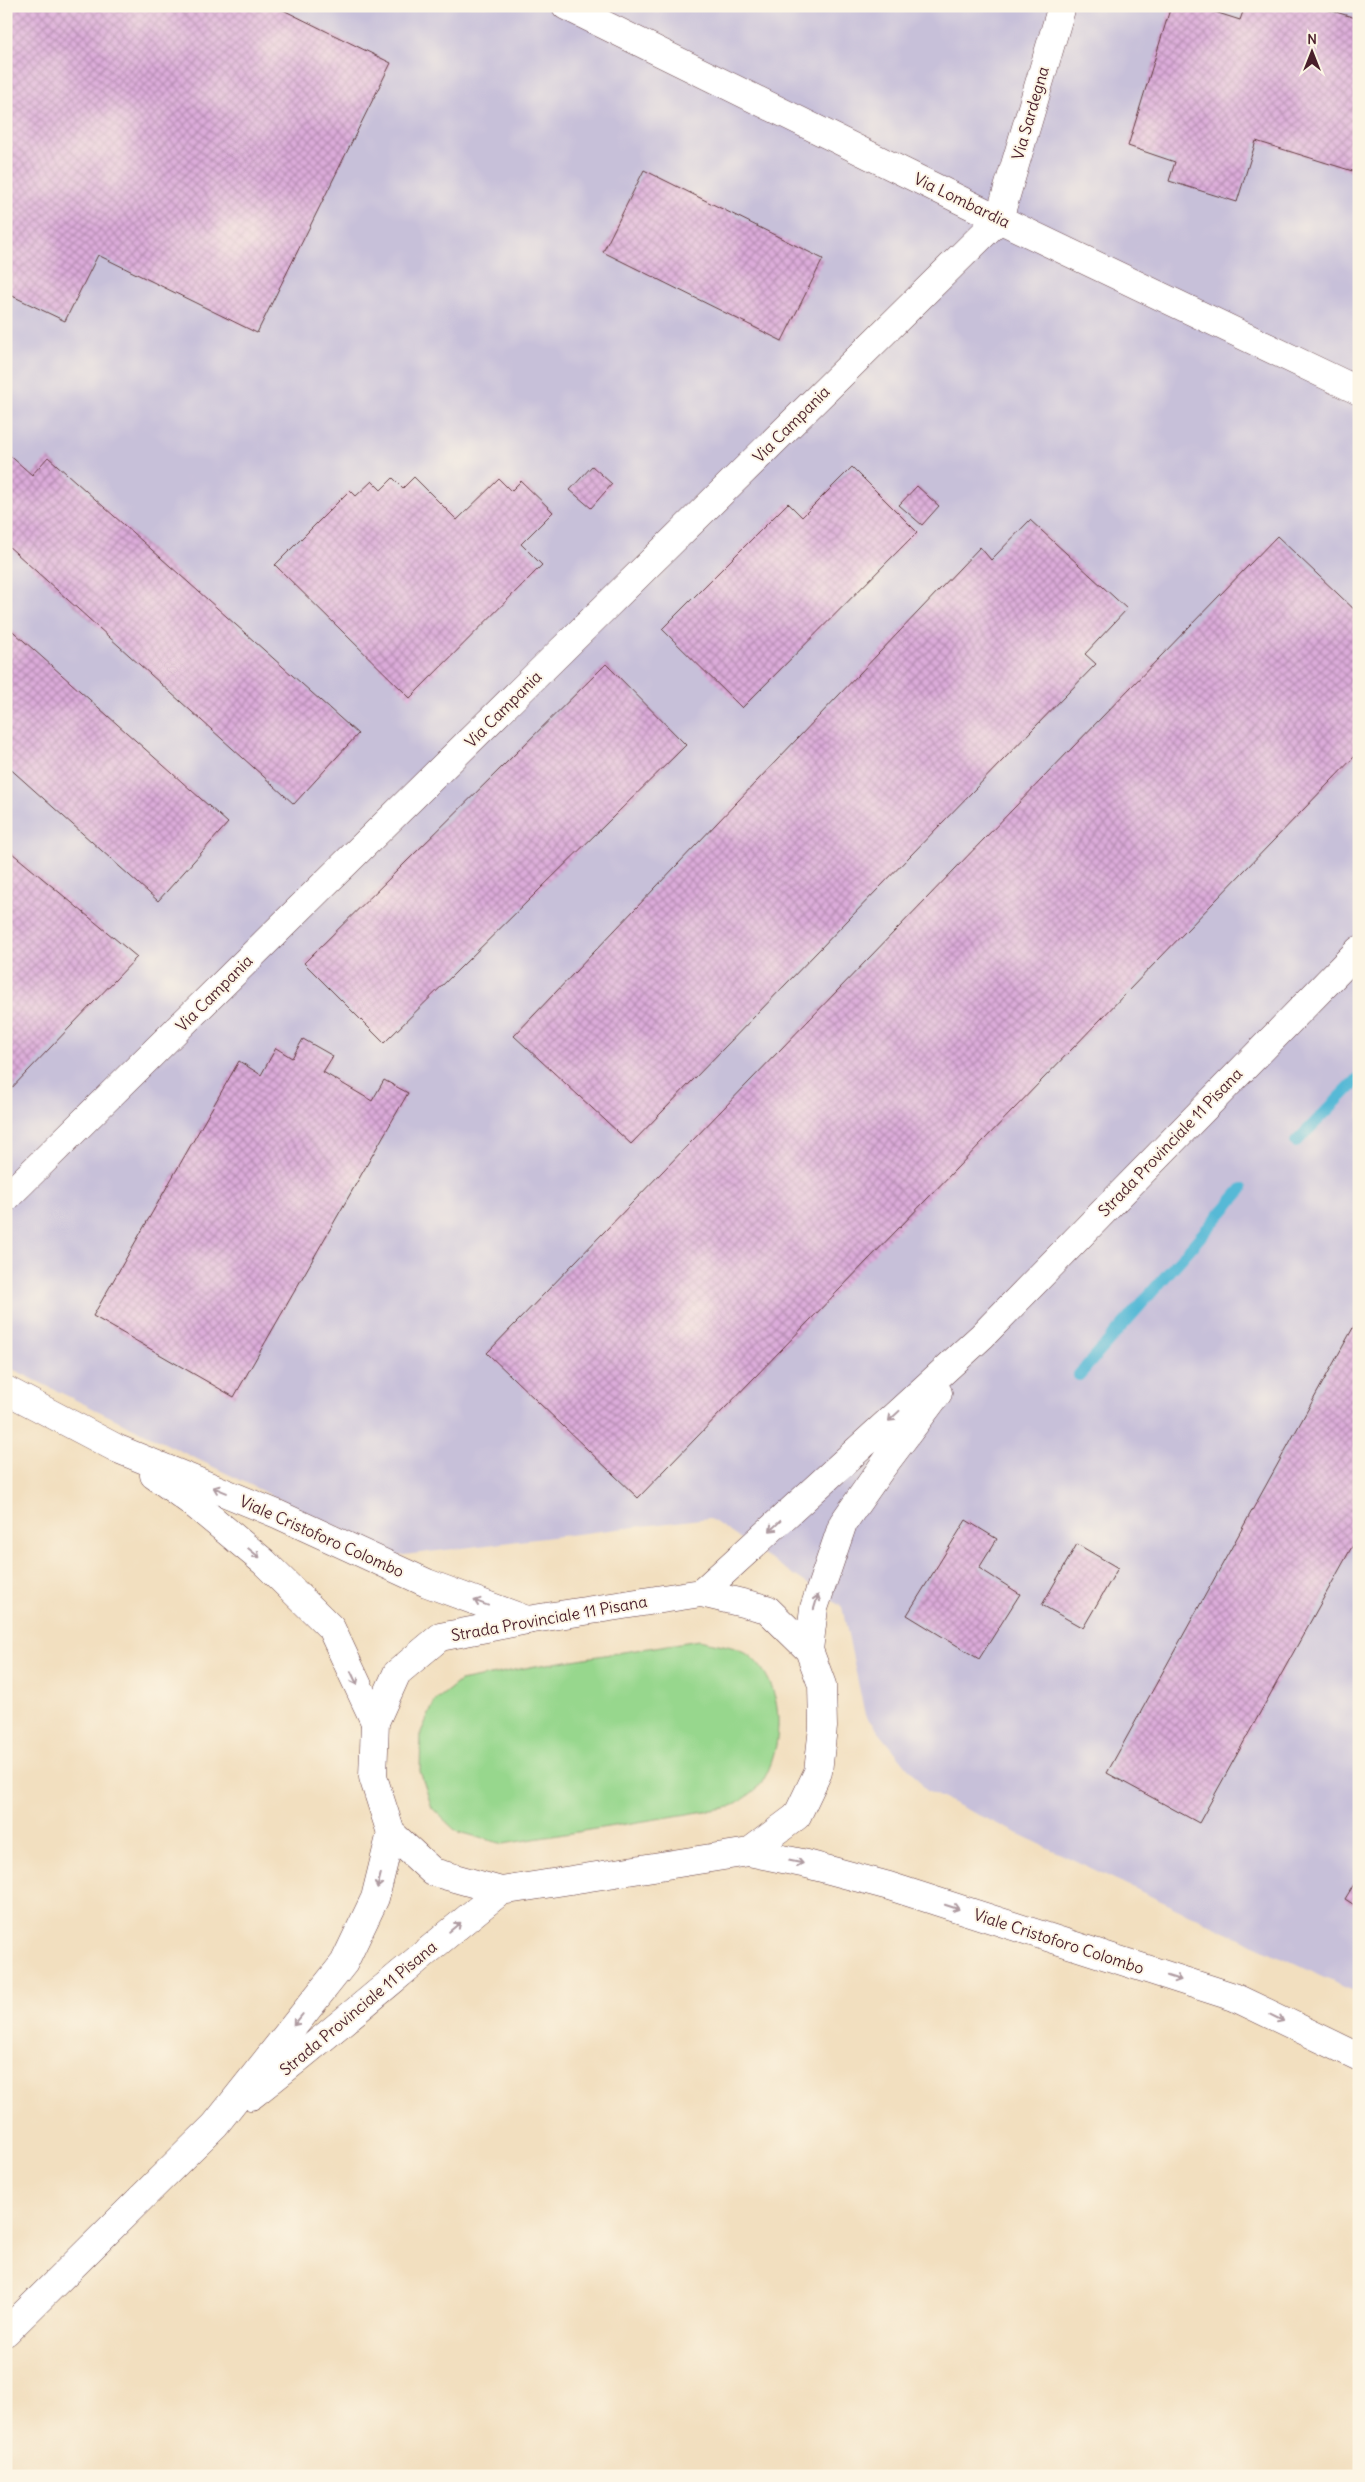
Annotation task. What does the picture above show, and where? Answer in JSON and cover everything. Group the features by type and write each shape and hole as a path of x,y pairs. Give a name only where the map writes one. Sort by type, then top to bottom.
{"street":[{"name":"Via Lombardia","path":"566,6 999,219 1359,391"},
{"name":"Via Sardegna","path":"999,219 1062,6"},
{"name":"Via Campania","path":"6,1198 999,219"},
{"name":"Strada Provinciale 11 Pisana","path":"701,1593 982,1336 1359,950"},
{"name":"Strada Provinciale 11 Pisana","path":"809,1650 814,1608 843,1523 883,1466 982,1336"},
{"name":"Viale Cristoforo Colombo","path":"6,1390 118,1449 277,1514 427,1583 527,1620"},
{"name":"Viale Cristoforo Colombo","path":"118,1449 194,1504 264,1562 331,1628 375,1722"},
{"name":"Strada Provinciale 11 Pisana","path":"701,1593 766,1609 809,1650 822,1685 823,1727 818,1772 796,1816 749,1852 501,1891 433,1872 391,1833 373,1778 375,1722 397,1673 440,1637 527,1620 701,1593"},
{"name":"Strada Provinciale 11 Pisana","path":"215,2125 344,1963 375,1898 391,1833"},
{"name":"Viale Cristoforo Colombo","path":"749,1852 807,1864 889,1886 1234,1997 1359,2057"},
{"name":"Strada Provinciale 11 Pisana","path":"6,2332 215,2125 318,2044 417,1958 501,1891"}],"shaded area":[{"path":"6,6 1359,6 1359,1994 927,1791 865,1715 842,1607 709,1518 396,1556 6,1366"}],"green space":[{"path":"699,1640 740,1650 758,1664 768,1679 778,1714 775,1751 761,1784 730,1807 503,1844 456,1831 432,1808 420,1771 421,1732 435,1701 460,1681 535,1666"}],"building":[{"path":"6,6 275,6 391,63 257,333 98,255 65,321 6,293"},
{"path":"1171,6 1196,6 1240,20 1245,6 1316,6 1359,19 1359,173 1256,141 1237,202 1169,181 1175,162 1128,146"},
{"path":"644,170 823,259 782,341 603,252"},
{"path":"6,452 32,475 48,457 358,734 294,804 6,544"},
{"path":"592,466 612,484 591,508 570,490"},
{"path":"852,467 917,532 742,708 662,629 788,503 802,517"},
{"path":"414,477 457,520 499,479 511,491 521,481 553,512 521,544 542,565 410,698 275,565 350,490 356,496 372,481 381,490 393,478 403,488"},
{"path":"917,486 939,506 922,525 899,505"},
{"path":"1030,520 1127,609 1085,654 1096,664 631,1144 514,1036 980,547 991,560"},
{"path":"1277,536 1359,614 1359,752 638,1498 487,1353"},
{"path":"6,625 228,823 158,901 6,765"},
{"path":"606,664 686,745 384,1043 304,963"},
{"path":"6,848 137,957 6,1094"},
{"path":"303,1039 333,1056 323,1072 372,1101 384,1080 408,1093 234,1397 93,1316 239,1061 261,1075 276,1048 292,1058"},
{"path":"1359,1317 1359,1534 1199,1823 1107,1773"},
{"path":"966,1520 997,1539 979,1568 1020,1594 979,1659 907,1615"},
{"path":"1077,1544 1118,1568 1083,1628 1042,1605"},
{"path":"1359,1876 1359,1908 1345,1899"}],"waterway":[{"path":"1296,1142 1359,1078"},
{"path":"1079,1375 1242,1189"}]}
